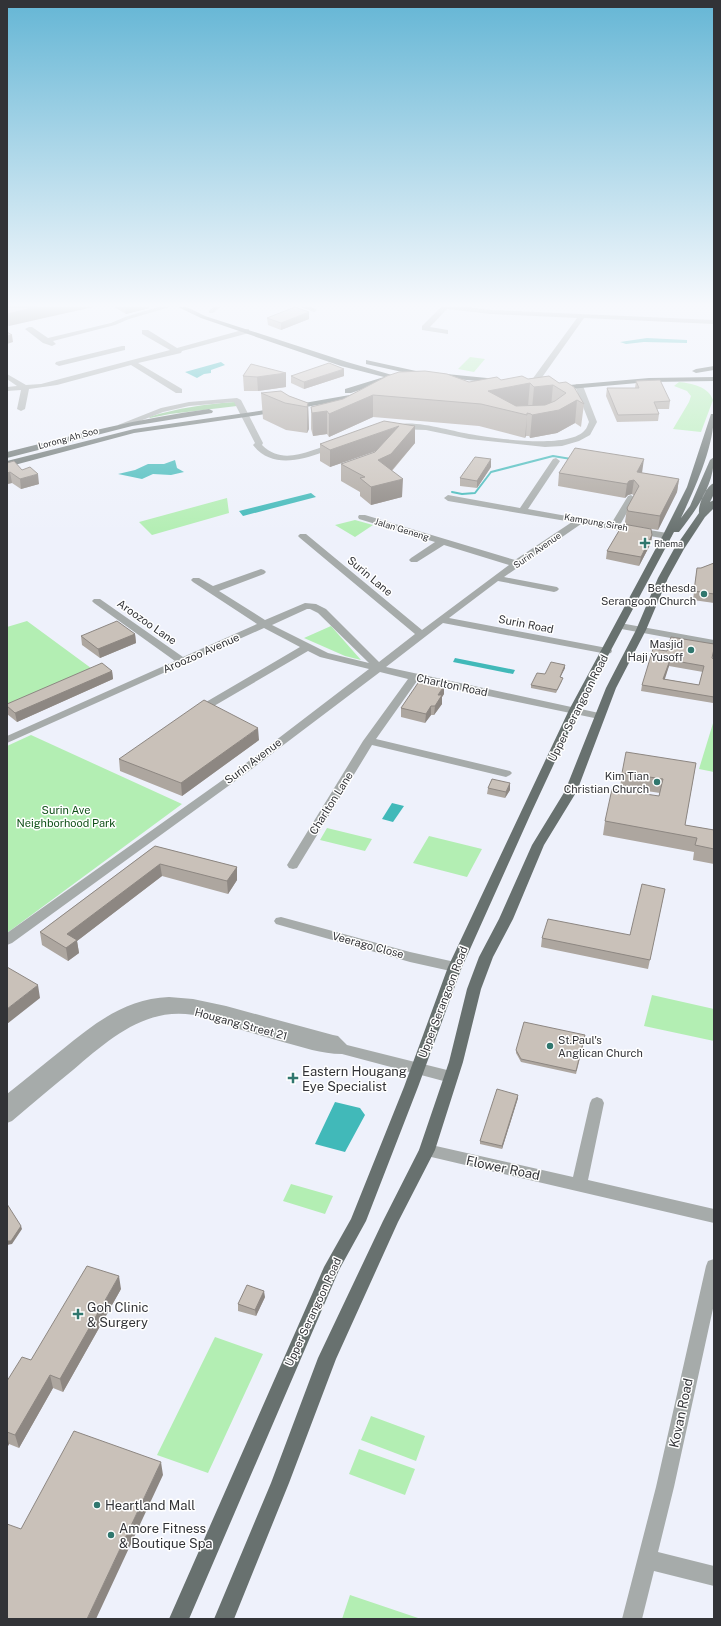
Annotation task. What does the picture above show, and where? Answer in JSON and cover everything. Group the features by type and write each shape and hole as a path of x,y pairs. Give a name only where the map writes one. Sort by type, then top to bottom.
{"main road":[{"name":"Lorong Ah Soo","path":"7,464 134,431 232,417 243,418 244,414 334,394 375,383"},
{"name":"Lorong Ah Soo","path":"7,455 122,425 169,416 221,410 244,414 350,397 395,383"},
{"path":"435,383 442,384"},
{"path":"550,388 615,383"},
{"name":"Upper Serangoon Road","path":"179,1619 332,1267 358,1221 455,967 574,710 668,535 691,487 714,416"},
{"path":"656,557 694,507 714,460"},
{"path":"702,515 703,507 714,486"},
{"name":"Upper Serangoon Road","path":"224,1619 280,1484 327,1358 391,1221 427,1150 451,1077 474,989 486,957 506,919 538,845 571,791 611,688 641,630 663,578 679,549 702,515 714,503"}],"street":[{"path":"18,383 24,388"},
{"path":"7,389 56,383"},
{"path":"166,383 179,391"},
{"path":"390,429 415,430 526,444 548,444 578,438 587,433 593,422 579,386"},
{"path":"21,409 24,388"},
{"name":"Lorong Ah Soo","path":"122,425 162,410 190,404 233,400 237,400 244,414"},
{"path":"244,414 258,443 257,445 268,456 291,459 345,441"},
{"path":"523,510 556,461"},
{"name":"Kampung Sireh","path":"448,498 668,535"},
{"path":"615,527 631,498"},
{"name":"Jalan Geneng","path":"362,517 517,564"},
{"name":"Surin Avenue","path":"7,940 245,769 496,578 579,520"},
{"name":"Surin Lane","path":"303,536 421,634"},
{"name":"Jalan Geneng","path":"414,560 442,542"},
{"path":"212,590 261,572"},
{"name":"Surin Avenue","path":"496,578 554,590"},
{"name":"Charlton Road","path":"196,580 265,624 324,655 414,677 599,716"},
{"name":"Aroozoo Lane","path":"97,601 182,661"},
{"name":"Aroozoo Avenue","path":"7,740 305,606 316,608 327,615 374,662 376,668"},
{"name":"Surin Road","path":"441,620 607,651"},
{"path":"620,626 714,643"},
{"path":"210,704 308,647"},
{"name":"Charlton Lane","path":"293,865 369,742 414,677"},
{"path":"369,742 506,773"},
{"name":"Veerago Close","path":"281,921 410,957 455,967"},
{"name":"Hougang Street 21","path":"7,1102 104,1024 119,1015 134,1009 160,1002 186,1001 244,1015 333,1040 342,1049"},
{"name":"Hougang Street 21","path":"7,1117 114,1028 136,1016 160,1010 177,1009 204,1012 326,1049 342,1049 451,1077"},
{"path":"579,1184 597,1103"},
{"name":"Flower Road","path":"427,1150 714,1216"},
{"name":"Kovan Road","path":"632,1619 666,1487 714,1266"},
{"path":"647,1559 714,1576"}],"green space":[{"path":"678,383 689,383 699,386 711,396 713,400 701,432 673,429 691,396 687,391 674,386"},
{"path":"235,402 237,406 149,417 192,407"},
{"path":"227,498 229,513 152,535 139,522"},
{"path":"355,520 373,525 355,537 335,525"},
{"path":"27,621 95,671 7,709 7,627"},
{"path":"331,626 361,660 345,656 304,638"},
{"path":"714,720 714,772 699,769"},
{"name":"Surin Ave Neighborhood Park","path":"31,735 182,804 7,933 7,746"},
{"path":"327,828 372,839 365,851 320,840"},
{"path":"429,836 482,849 467,877 413,863"},
{"path":"652,995 714,1009 714,1041 644,1026"},
{"path":"291,1184 333,1196 325,1214 283,1201"},
{"path":"215,1337 263,1354 208,1473 157,1455"},
{"path":"371,1416 425,1436 416,1461 361,1440"},
{"path":"359,1449 415,1469 405,1495 349,1474"},
{"path":"350,1595 421,1619 342,1619"}],"water":[{"path":"175,460 177,468 184,472 171,475 153,474 142,479 118,474 135,470 148,464 164,464"},
{"path":"311,493 316,497 243,516 239,511"},
{"path":"455,658 515,670 513,674 453,662"},
{"path":"392,803 404,806 393,822 382,819"},
{"path":"335,1102 360,1108 365,1115 345,1152 315,1144"}],"building":[{"path":"374,383 567,383 574,387 584,404 577,400 559,410 532,415 527,413 527,415 481,404 373,395 329,414 327,411 312,413 311,407 343,399","holes":["530,383 534,387 553,385 566,393 555,401 545,405 516,406 488,391"]},
{"path":"637,383 661,383 670,401 654,402 659,414 618,415 607,388 639,388"},
{"path":"281,391 289,396 308,403 307,407 285,403 261,393"},
{"path":"384,421 415,426 391,454 378,460 403,479 371,487 360,478 365,477 341,464 375,452 399,426 330,450 320,444"},
{"path":"575,448 644,459 637,472 679,479 660,516 628,511 627,508 639,486 634,480 629,481 627,484 559,473"},
{"path":"475,457 491,459 477,481 460,478"},
{"path":"14,461 22,470 30,467 38,474 20,479 10,472 7,473 7,463"},
{"path":"623,524 651,529 652,535 641,557 607,551"},
{"path":"714,563 714,594 694,591 697,568"},
{"path":"117,621 135,634 98,649 81,636"},
{"path":"671,637 714,644 712,658 714,659 714,697 642,685 653,649 667,651","holes":["670,660 704,666 699,685 663,679"]},
{"path":"551,662 565,665 560,677 563,678 557,690 531,685 537,673 545,674"},
{"path":"102,663 112,671 15,713 7,706 7,704"},
{"path":"420,680 444,686 438,695 442,695 435,706 431,706 426,714 401,708"},
{"path":"204,700 258,728 181,783 119,759"},
{"path":"626,752 696,763 685,825 714,830 714,849 695,845 697,838 605,821 612,789 659,796 663,779 622,773"},
{"path":"492,779 510,783 506,792 488,788"},
{"path":"155,846 237,867 227,881 160,864 67,934 77,940 66,948 40,932"},
{"path":"642,884 665,889 650,960 542,938 548,919 630,935"},
{"path":"7,967 38,985 7,1009"},
{"name":"St.Paul's Anglican Church","path":"524,1022 585,1035 576,1071 521,1059 516,1050"},
{"path":"497,1089 518,1095 502,1146 480,1141"},
{"path":"7,1204 21,1226 11,1241 7,1241"},
{"path":"87,1266 119,1276 60,1379 50,1375 15,1435 7,1432 7,1381 22,1357 31,1360"},
{"path":"247,1285 264,1291 255,1310 238,1304"},
{"name":"Heartland Mall","path":"74,1431 161,1462 87,1619 7,1619 7,1524 21,1529"}],"waterway":[{"path":"452,492 462,494 475,493 491,472 553,456 571,459"}],"place":[{"name":"Rhema","path":"645,543"},
{"name":"Bethesda Serangoon Church","path":"704,594"},
{"name":"Masjid Haji Yusoff","path":"691,650"},
{"name":"Kim Tian Christian Church","path":"657,782"},
{"name":"St.Paul's Anglican Church","path":"550,1046"},
{"name":"Eastern Hougang Eye Specialist","path":"293,1078"},
{"name":"Goh Clinic & Surgery","path":"78,1314"},
{"name":"Heartland Mall","path":"97,1505"},
{"name":"Amore Fitness & Boutique Spa","path":"111,1535"}]}
